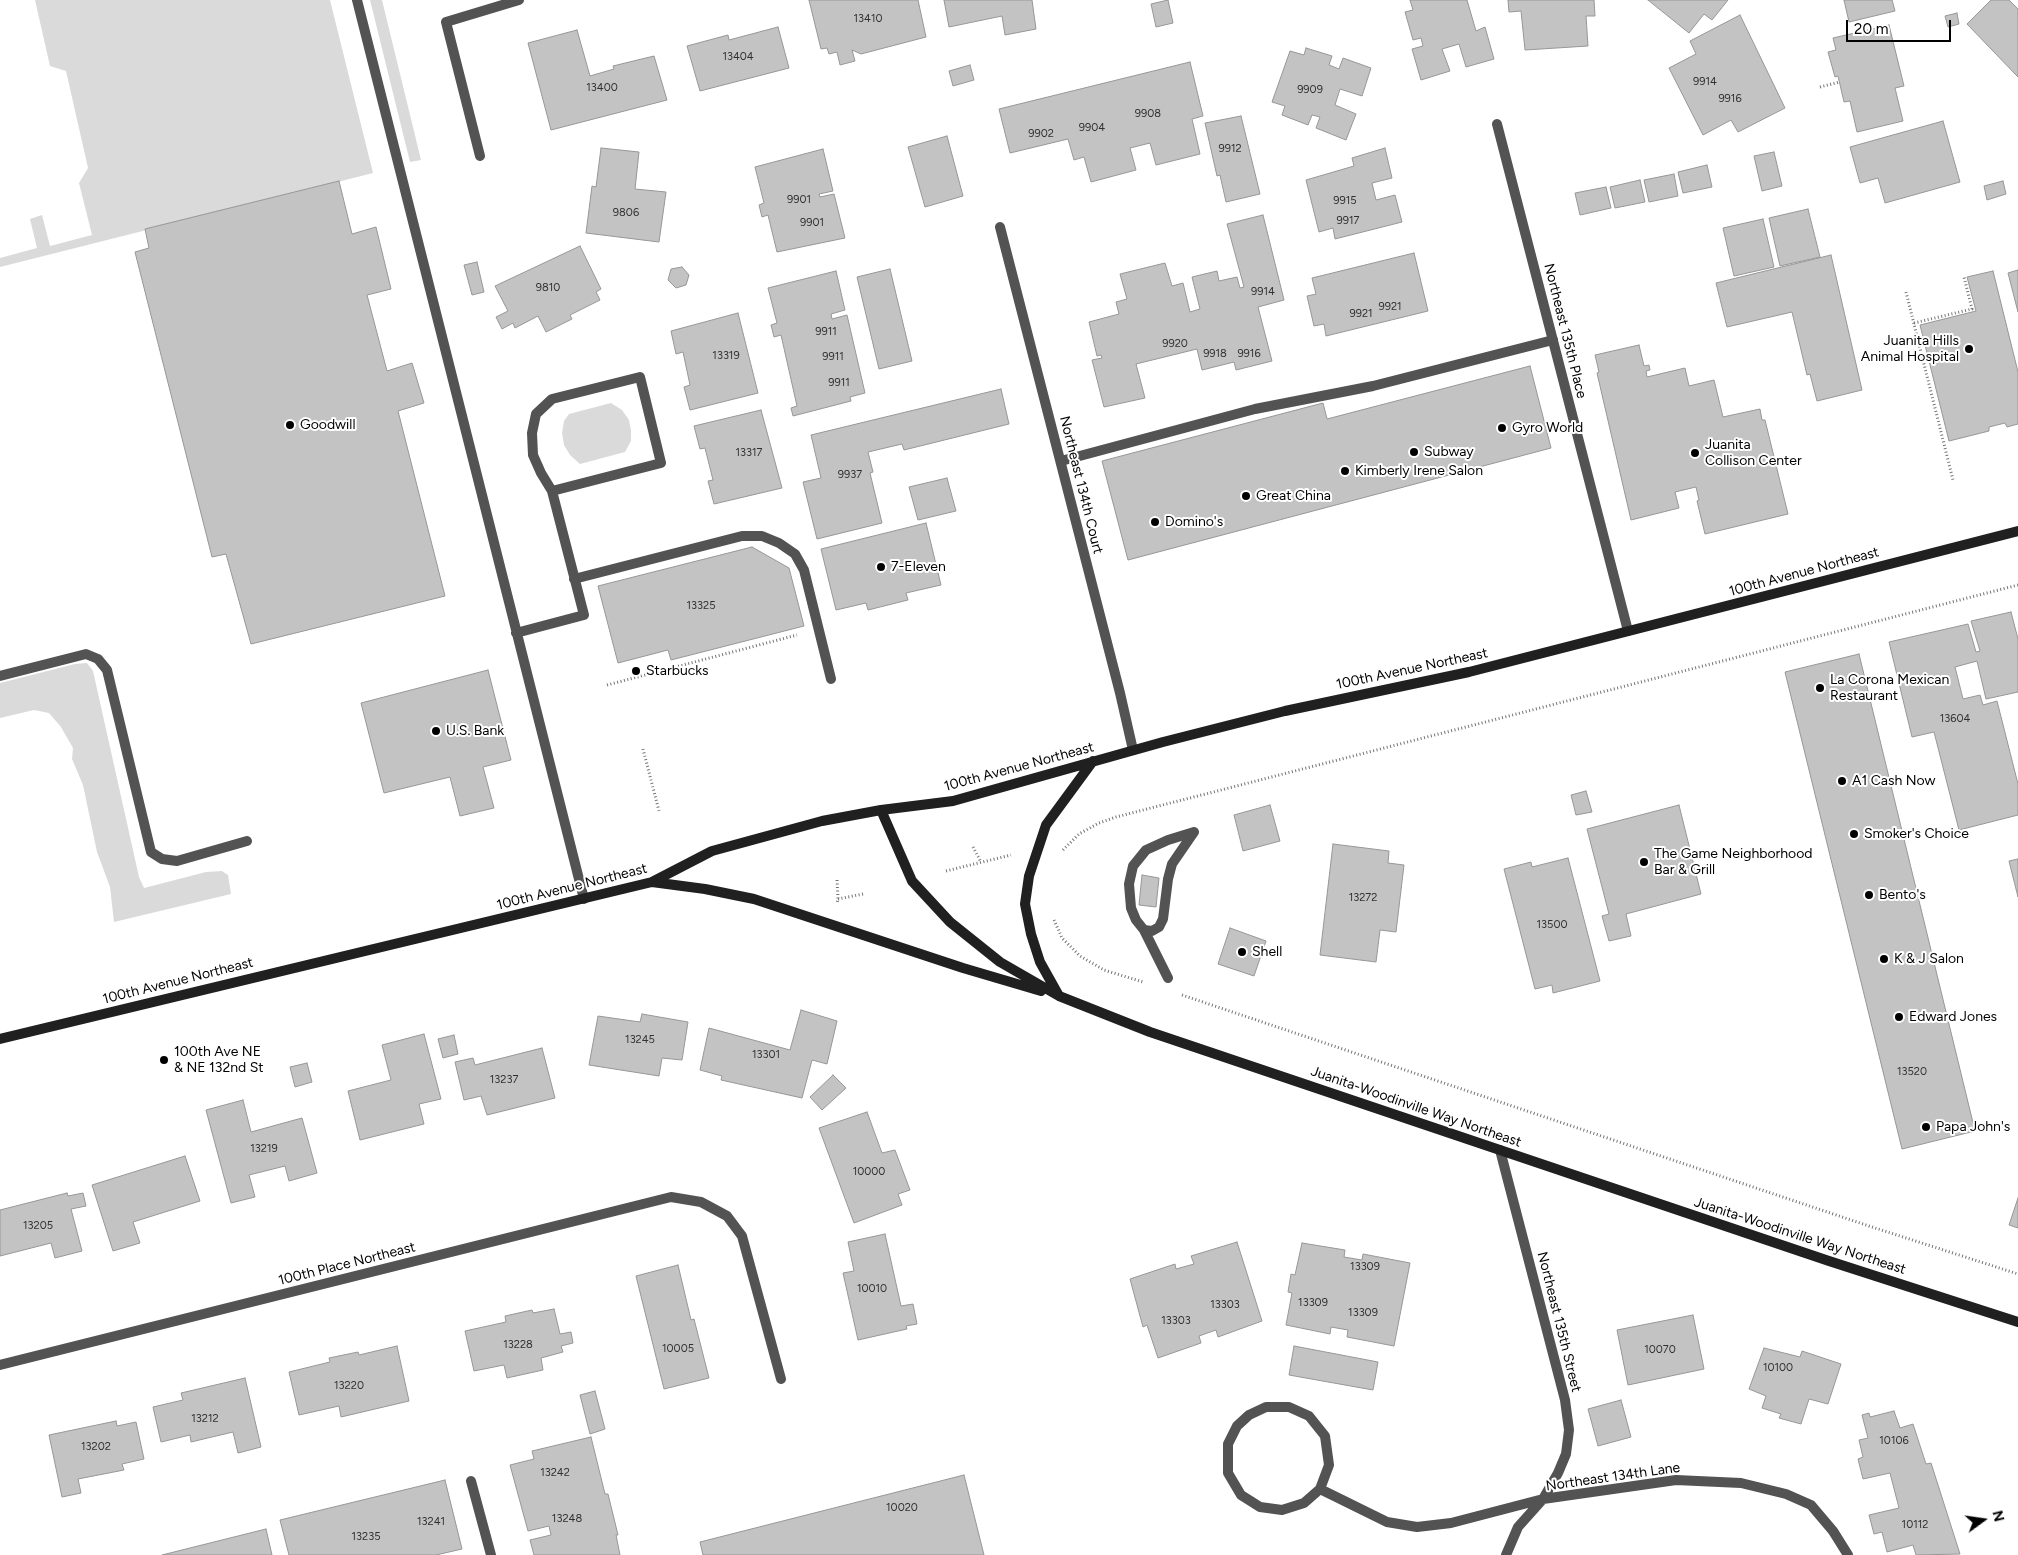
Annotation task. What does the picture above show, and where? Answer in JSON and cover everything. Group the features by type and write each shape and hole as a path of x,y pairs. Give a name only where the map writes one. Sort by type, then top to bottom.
{"main road":[{"name":"100th Avenue Northeast","path":"0,1039 281,970 584,900 652,882 712,851 822,821 881,810 953,801 1133,750 1285,710 1469,672 2018,531"},
{"path":"1059,996 1040,962 1031,934 1025,904 1028,876 1046,825 1093,761"},
{"name":"Juanita-Woodinville Way Northeast","path":"881,810 912,881 950,922 1000,962 1059,996 1150,1032 2018,1322"},
{"path":"652,882 705,889 754,899 963,968 1059,996"}],"street":[{"path":"357,0 584,900"},
{"path":"480,156 446,22 519,0"},
{"name":"Northeast 135th Place","path":"1498,124 1628,631"},
{"name":"Northeast 134th Court","path":"1000,227 1133,750"},
{"path":"1061,461 1255,409 1373,386 1553,340"},
{"path":"516,633 584,615 552,491 533,455 532,434 536,414 552,399 640,377 661,463 552,491"},
{"path":"574,579 742,536 762,536 779,543 795,554 804,570 831,679"},
{"path":"0,676 86,654 98,659 107,670 151,852 162,859 176,861 247,842"},
{"path":"1144,930 1152,931 1159,927 1163,919 1168,879 1172,864 1194,832 1168,840 1146,850 1133,866 1129,884 1131,908 1168,978"},
{"name":"Northeast 135th Street","path":"1500,1150 1564,1400 1569,1430 1566,1454 1558,1473 1543,1499"},
{"name":"100th Place Northeast","path":"0,1364 672,1197 701,1202 727,1216 742,1236 781,1379"},
{"path":"1288,1406 1309,1416 1325,1436 1330,1465 1320,1489 1304,1503 1282,1510 1260,1507 1241,1495 1228,1473 1228,1444 1237,1426 1249,1415 1266,1407 1288,1406"},
{"name":"Northeast 134th Lane","path":"1506,1555 1518,1527 1543,1499 1676,1480 1741,1483 1786,1494 1810,1504 1833,1531 1848,1555"},
{"path":"471,1481 491,1555"},
{"path":"1320,1489 1387,1522 1417,1527 1451,1523 1543,1499"}],"path":[{"path":"1820,87 1840,82"},
{"path":"1914,323 1972,309 1964,278"},
{"path":"1906,292 1953,480"},
{"path":"1058,858 1062,850 1079,834 1099,823 1116,817 2018,585"},
{"path":"607,685 798,635"},
{"path":"643,749 659,811"},
{"path":"973,847 981,862"},
{"path":"946,871 1012,855"},
{"path":"835,906 838,900 836,880"},
{"path":"838,900 864,894"},
{"path":"1051,914 1062,938 1080,956 1104,970 1147,984"},
{"path":"1173,992 1869,1226 2018,1274"}],"shaded area":[{"path":"35,0 330,0 373,173 0,267 0,258 37,248 30,219 42,215 50,246 92,235 79,183 88,168 66,71 50,66"},
{"path":"370,0 382,0 421,160 410,162"},
{"path":"611,403 622,410 629,420 631,441 625,452 580,464 570,455 564,445 562,433 564,421 569,414"},
{"path":"87,663 93,671 139,877 144,888 206,872 222,871 228,875 231,894 114,922 110,887 97,852 83,785 72,759 73,748 61,727 49,713 34,710 0,718 0,683 75,664"}],"building":[{"path":"809,0 918,0 926,37 861,54 852,50 855,61 840,65 837,52 829,54 827,48 821,49"},
{"path":"944,0 1032,0 1036,29 1005,35 1002,16 949,27"},
{"path":"1168,0 1173,23 1156,27 1151,4"},
{"path":"1410,0 1467,0 1476,31 1485,27 1494,59 1466,67 1459,44 1442,49 1450,71 1421,80 1412,49 1423,46 1421,38 1413,40 1405,12 1413,10"},
{"path":"1508,0 1594,0 1595,16 1586,16 1588,46 1525,50 1521,11 1509,12"},
{"path":"1648,0 1728,0 1712,20 1704,14 1689,33"},
{"path":"1844,0 1892,0 1895,11 1849,22"},
{"path":"1991,0 2009,0 2018,9 2018,77 1967,24"},
{"path":"1957,13 1959,24 1948,27 1945,16"},
{"path":"1740,15 1785,108 1738,132 1731,120 1703,135 1669,68 1696,54 1690,41"},
{"path":"1889,25 1904,86 1895,88 1903,121 1857,132 1850,101 1844,102 1838,76 1835,77 1828,52 1836,50 1833,38"},
{"path":"778,27 789,68 700,91 687,46 728,35 729,40"},
{"path":"577,30 590,76 614,69 613,66 654,56 667,100 551,130 528,43"},
{"path":"1306,48 1332,56 1329,65 1339,69 1343,58 1371,68 1362,96 1340,89 1335,105 1356,114 1346,140 1316,128 1320,117 1312,115 1308,125 1282,115 1285,106 1272,102 1290,51 1304,55"},
{"path":"1190,62 1203,116 1192,119 1200,154 1156,165 1150,143 1130,148 1136,170 1091,182 1084,157 1074,160 1068,139 1010,153 999,109"},
{"path":"970,65 974,80 953,86 949,71"},
{"path":"1241,116 1260,194 1226,202 1220,175 1217,176 1205,123"},
{"path":"1943,121 1960,182 1885,203 1878,178 1860,183 1850,147"},
{"path":"947,136 963,196 925,207 908,147"},
{"path":"601,148 639,152 635,189 666,192 659,242 586,233 592,186 596,187"},
{"path":"1385,148 1392,178 1372,183 1376,200 1395,195 1402,222 1335,239 1333,228 1319,232 1306,180 1354,166 1352,158"},
{"path":"823,149 833,191 819,194 820,197 834,194 845,238 777,252 768,215 762,217 759,205 764,203 755,167"},
{"path":"1774,152 1782,186 1762,191 1754,156"},
{"path":"1707,165 1712,187 1683,193 1678,172"},
{"path":"1674,174 1678,196 1649,202 1644,180"},
{"path":"1640,180 1645,202 1615,208 1610,187"},
{"name":"Goodwill","path":"339,181 352,234 376,227 391,289 367,295 387,371 412,363 424,403 398,411 445,596 251,644 226,554 212,557 135,252 149,248 145,229"},
{"path":"2003,181 2006,194 1987,200 1984,186"},
{"path":"1606,187 1611,208 1580,215 1575,193"},
{"path":"1808,209 1820,257 1780,266 1769,218"},
{"path":"1263,215 1284,300 1258,307 1272,361 1236,370 1234,362 1202,370 1197,349 1136,364 1145,398 1104,407 1092,360 1102,358 1101,355 1097,356 1089,322 1119,314 1116,302 1127,299 1120,274 1165,263 1172,286 1183,283 1190,312 1200,309 1192,277 1217,271 1219,281 1237,277 1240,288 1244,287 1227,224"},
{"path":"1763,219 1774,267 1734,276 1723,228"},
{"path":"580,246 601,289 596,292 600,300 570,315 572,319 546,332 538,316 515,328 513,323 502,329 496,317 508,311 495,286"},
{"path":"1414,253 1428,311 1326,336 1324,324 1314,326 1307,296 1316,294 1312,278"},
{"path":"1831,255 1862,390 1817,401 1810,374 1807,375 1792,312 1727,327 1716,283"},
{"path":"477,262 484,292 472,295 464,265"},
{"path":"682,267 689,275 686,285 676,288 668,280 671,269"},
{"path":"890,269 912,361 879,369 857,277"},
{"path":"2018,270 2018,312 2008,273"},
{"path":"836,271 845,310 831,314 832,319 847,315 865,393 850,397 851,401 793,416 791,408 797,406 781,335 774,337 771,325 777,323 768,288"},
{"name":"Juanita Hills Animal Hospital","path":"1993,271 2018,372 2018,424 2007,427 2005,423 1989,427 1989,431 1949,441 1920,325 1976,311 1967,277"},
{"path":"738,313 758,393 690,410 684,387 690,385 683,352 676,354 671,331"},
{"name":"Juanita Collison Center","path":"1639,345 1644,366 1649,365 1650,370 1646,371 1647,377 1685,368 1689,386 1714,380 1723,417 1760,409 1762,420 1765,420 1788,514 1705,534 1697,501 1699,500 1696,487 1675,492 1679,508 1631,520 1597,373 1599,372 1595,355"},
{"path":"1530,366 1551,448 1128,560 1102,461 1323,403 1327,419"},
{"path":"1001,389 1009,424 904,450 902,444 868,452 873,472 870,473 882,523 817,539 803,482 821,478 811,435"},
{"path":"761,410 782,488 714,504 708,481 713,480 705,448 700,449 694,426"},
{"path":"947,478 956,511 918,520 909,487"},
{"name":"7-Eleven","path":"926,523 941,585 906,593 908,600 868,610 866,603 836,610 821,549"},
{"path":"752,547 789,568 804,626 671,660 668,650 618,663 598,586"},
{"path":"2011,612 2018,639 2018,692 1986,699 1977,661 1955,667 1963,699 1980,695 1983,705 1997,701 2018,784 2018,815 1959,830 1934,732 1912,737 1889,642 1968,624 1976,652 1980,651 1971,621"},
{"path":"1859,654 1975,1131 1902,1149 1785,672"},
{"name":"U.S. Bank","path":"488,670 511,760 483,767 494,808 460,816 450,777 384,793 361,703"},
{"path":"1586,791 1592,812 1576,815 1571,795"},
{"path":"1270,805 1280,841 1243,851 1234,815"},
{"name":"The Game Neighborhood Bar & Grill","path":"1679,805 1701,894 1626,914 1631,936 1609,941 1602,916 1609,914 1587,829"},
{"path":"1333,844 1389,851 1388,863 1404,865 1396,932 1380,930 1376,962 1320,955"},
{"path":"1568,858 1600,981 1553,993 1552,985 1535,989 1504,869 1531,862 1532,867"},
{"path":"2018,859 2018,897 2009,861"},
{"path":"1142,875 1159,878 1156,907 1139,905"},
{"name":"Shell","path":"1230,928 1266,941 1254,976 1218,964"},
{"path":"801,1010 837,1021 827,1064 812,1060 802,1098 721,1080 722,1076 700,1070 709,1028 790,1050"},
{"path":"642,1014 688,1022 682,1060 662,1058 659,1076 589,1065 598,1016 640,1022"},
{"path":"424,1034 441,1099 419,1104 424,1124 360,1140 348,1091 391,1080 382,1045"},
{"path":"454,1035 458,1054 443,1058 438,1039"},
{"path":"542,1048 555,1098 487,1115 481,1096 464,1100 455,1062 473,1058 475,1065"},
{"path":"307,1063 312,1082 295,1087 290,1067"},
{"path":"833,1075 846,1088 822,1110 810,1097"},
{"path":"243,1100 251,1132 302,1118 317,1173 289,1181 285,1166 249,1175 255,1197 231,1203 206,1110"},
{"path":"867,1112 882,1153 895,1150 910,1190 898,1194 902,1205 854,1223 819,1128"},
{"path":"185,1156 200,1201 133,1222 140,1243 113,1251 92,1185"},
{"path":"67,1193 68,1196 83,1193 86,1206 71,1209 82,1251 55,1258 51,1243 0,1256 0,1210"},
{"path":"2018,1198 2018,1228 2009,1225"},
{"path":"885,1234 901,1306 913,1304 917,1324 906,1326 907,1329 858,1340 843,1273 854,1271 848,1242"},
{"path":"1237,1242 1262,1321 1218,1337 1216,1330 1199,1336 1201,1343 1158,1358 1147,1325 1143,1327 1130,1279 1175,1264 1176,1269 1194,1264 1191,1256"},
{"path":"1302,1243 1345,1250 1344,1257 1362,1260 1363,1254 1410,1263 1394,1346 1347,1337 1348,1330 1331,1327 1330,1334 1286,1325 1292,1293 1288,1292 1291,1274 1295,1275"},
{"path":"678,1265 691,1320 694,1319 709,1378 664,1389 636,1276"},
{"path":"554,1309 560,1334 571,1332 573,1343 561,1346 563,1352 541,1358 543,1370 507,1378 504,1365 474,1371 465,1331 506,1322 505,1316 532,1310 533,1313"},
{"path":"1693,1315 1704,1369 1628,1385 1617,1330"},
{"path":"397,1346 409,1401 341,1417 339,1406 299,1415 289,1372 330,1362 329,1358 358,1352 359,1355"},
{"path":"1294,1346 1378,1362 1373,1390 1289,1375"},
{"path":"1764,1348 1800,1357 1802,1351 1841,1364 1828,1404 1809,1399 1801,1424 1779,1418 1781,1414 1762,1408 1766,1396 1749,1389"},
{"path":"245,1378 261,1447 238,1453 233,1432 191,1442 190,1435 161,1442 153,1407 183,1400 181,1393"},
{"path":"595,1391 605,1429 590,1434 580,1395"},
{"path":"1621,1400 1631,1437 1598,1446 1588,1409"},
{"path":"1894,1411 1900,1428 1913,1424 1926,1464 1931,1463 1960,1554 1916,1555 1913,1545 1887,1552 1882,1532 1874,1534 1869,1515 1899,1508 1890,1473 1863,1479 1858,1459 1863,1457 1859,1440 1868,1438 1862,1415 1869,1413 1870,1417"},
{"path":"116,1421 117,1426 136,1422 144,1459 122,1464 124,1470 78,1479 81,1493 62,1497 49,1435"},
{"path":"591,1437 605,1494 608,1494 618,1535 616,1535 620,1555 534,1555 530,1540 551,1535 549,1526 528,1531 510,1465 534,1459 532,1451"},
{"path":"964,1475 984,1555 703,1555 700,1542"},
{"path":"445,1480 462,1549 436,1555 289,1555 280,1520"},
{"path":"266,1529 272,1555 162,1555"}],"place":[{"name":"Juanita Hills Animal Hospital","path":"1969,349"},
{"name":"Goodwill","path":"290,425"},
{"name":"Gyro World","path":"1502,428"},
{"name":"Subway","path":"1414,452"},
{"name":"Juanita Collison Center","path":"1695,453"},
{"name":"Kimberly Irene Salon","path":"1345,471"},
{"name":"Great China","path":"1246,496"},
{"name":"Domino's","path":"1155,522"},
{"name":"7-Eleven","path":"881,567"},
{"name":"Starbucks","path":"636,671"},
{"name":"La Corona Mexican Restaurant","path":"1820,688"},
{"name":"U.S. Bank","path":"436,731"},
{"name":"A1 Cash Now","path":"1842,781"},
{"name":"Smoker's Choice","path":"1854,834"},
{"name":"The Game Neighborhood Bar & Grill","path":"1644,862"},
{"name":"Bento's","path":"1869,895"},
{"name":"Shell","path":"1242,952"},
{"name":"K & J Salon","path":"1884,959"},
{"name":"Edward Jones","path":"1899,1017"},
{"name":"100th Ave NE & NE 132nd St","path":"164,1060"},
{"name":"Papa John's","path":"1926,1127"}]}
